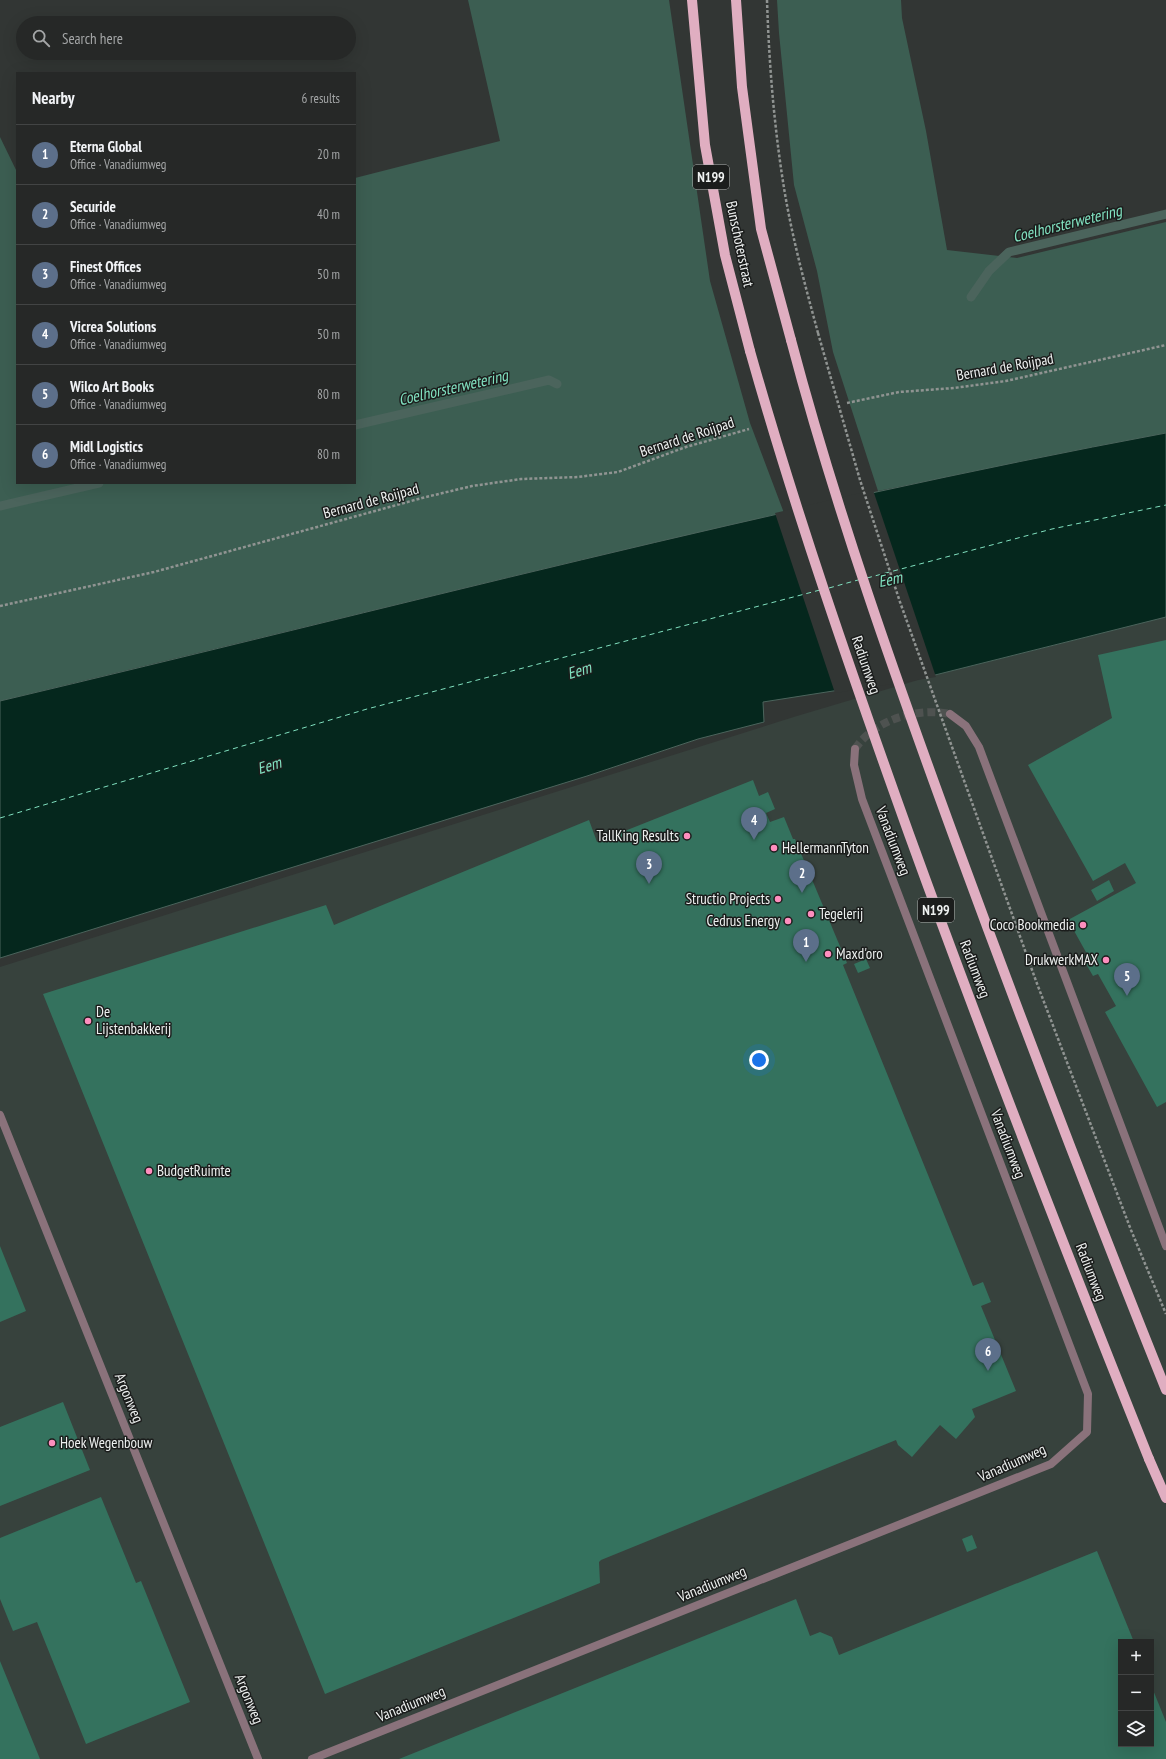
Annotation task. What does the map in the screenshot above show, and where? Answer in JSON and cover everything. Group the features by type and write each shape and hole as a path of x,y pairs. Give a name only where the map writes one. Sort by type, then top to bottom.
{"main road":[{"name":"Bunschoterstraat","path":"692,0 705,145 725,255 750,351"},
{"name":"Bunschoterstraat","path":"736,0 742,87 761,229 791,340"},
{"name":"Radiumweg","path":"791,340 811,415 836,497 908,711 1011,992 1166,1390"},
{"name":"Radiumweg","path":"750,351 803,529 874,739 937,912 1025,1144 1149,1459 1166,1498"}],"street":[{"path":"950,714 966,726 978,746 1166,1246"},
{"name":"Vanadiumweg","path":"312,1759 1051,1464 1087,1432 1088,1394 862,799 854,765 855,749"},
{"name":"Argonweg","path":"0,1115 258,1759"}],"path":[{"path":"767,0 770,74 784,188 797,255 860,480 900,602 1036,981 1131,1230 1166,1314"},
{"name":"Bernard de Roijpad","path":"847,404 899,392 1006,382 1166,345"},
{"name":"Bernard de Roijpad","path":"0,606 154,572 400,504 472,486 514,480 578,477 618,472 686,448 749,429"}],"shaded area":[{"path":"468,0 669,0 710,281 750,423 784,513 576,561 0,701 0,137 16,170 16,484 356,484 356,178 500,141"},
{"path":"777,0 901,0 902,18 926,131 947,250 1017,258 1166,222 1166,433 878,491 833,352 817,271 794,185"},
{"path":"1166,617 1166,1759 0,1759 0,967 797,716 935,675"}],"water":[{"name":"Eem","path":"1166,433 1166,617 935,675 763,702 764,722 698,739 587,776 0,958 0,701 727,526 1019,462"}],"pier":[{"path":"873,490 936,677 835,693 775,513"}],"building":[{"path":"1166,640 1166,1102 1157,1107 1105,1012 1116,1006 1098,974 1093,976 1082,957 1087,954 1068,920 1136,883 1125,863 1093,881 1028,765 1112,718 1098,655"},
{"path":"753,780 759,796 768,792 775,809 766,813 770,822 784,817 793,839 795,839 847,963 843,965 973,1286 983,1282 991,1302 981,1306 1016,1391 972,1409 975,1417 956,1439 940,1425 912,1457 898,1445 896,1440 601,1560 599,1562 600,1583 325,1694 43,994 326,905 334,925 589,820 597,842"},
{"path":"1109,880 1114,891 1097,901 1091,890"},
{"path":"866,959 870,968 858,973 854,964"},
{"path":"0,1246 26,1311 0,1322"},
{"path":"63,1402 90,1470 0,1506 0,1427"},
{"path":"101,1497 136,1583 141,1581 190,1702 86,1744 37,1622 13,1631 0,1599 0,1538"},
{"path":"972,1535 977,1548 967,1552 962,1539"},
{"path":"1097,1551 1133,1639 1118,1639 1118,1747 1154,1747 1154,1692 1166,1722 1166,1759 399,1759 796,1599 810,1636 820,1632 832,1637 839,1655"},
{"path":"0,1661 40,1759 0,1759"}],"waterway":[{"name":"Coelhorsterwetering","path":"971,297 989,271 1009,252 1166,214"},
{"name":"Coelhorsterwetering","path":"356,425 549,380 557,384"},
{"name":"Coelhorsterwetering","path":"0,506 95,484"}],"ferry route":[{"path":"867,578 1052,529 1166,505"},
{"path":"829,588 858,580"},
{"path":"0,818 367,709 820,590"}],"tunnel":[{"path":"855,749 873,730 897,718 924,712 950,714"}],"place":[{"name":"TallKing Results","path":"687,836"},
{"name":"Vicrea Solutions","path":"754,840"},
{"name":"HellermannTyton","path":"774,848"},
{"name":"Finest Offices","path":"649,884"},
{"name":"Securide","path":"802,893"},
{"name":"Structio Projects","path":"778,899"},
{"name":"Tegelerij","path":"811,914"},
{"name":"Cedrus Energy","path":"788,921"},
{"name":"Coco Bookmedia","path":"1083,925"},
{"name":"Maxd'oro","path":"828,954"},
{"name":"DrukwerkMAX","path":"1106,960"},
{"name":"Eterna Global","path":"806,962"},
{"name":"Wilco Art Books","path":"1127,996"},
{"name":"De Lijstenbakkerij","path":"88,1021"},
{"name":"BudgetRuimte","path":"149,1171"},
{"name":"Midl Logistics","path":"988,1371"},
{"name":"Hoek Wegenbouw","path":"52,1443"}]}
